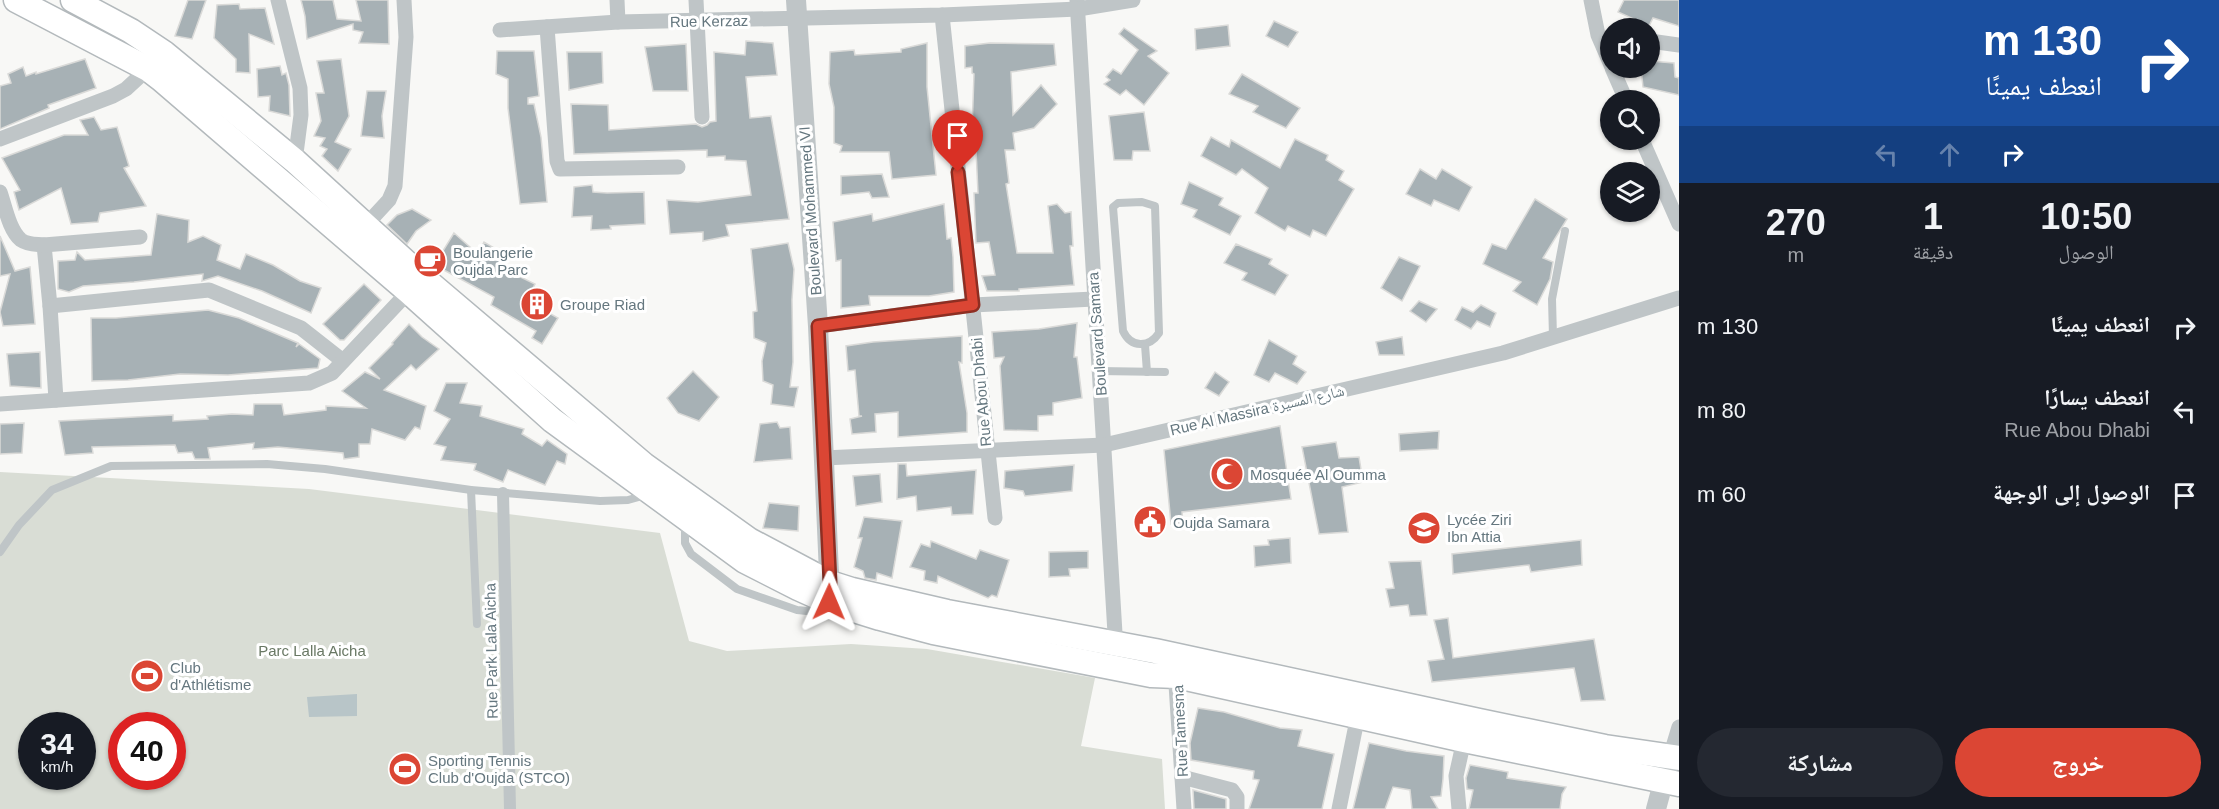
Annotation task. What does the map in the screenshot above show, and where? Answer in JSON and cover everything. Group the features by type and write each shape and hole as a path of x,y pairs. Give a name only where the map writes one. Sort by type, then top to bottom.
{"main road":[{"path":"16,0 42,5 156,61 295,161 365,226 415,284 552,420 638,471 830,592 880,618 933,632 1115,655 1151,675 1174,665 1479,721 1605,747 1674,758"},
{"path":"73,0 131,31 156,61 415,284 568,401 638,471 651,492 745,561 798,588 830,592"},
{"path":"552,420 568,401"},
{"path":"1174,665 1358,716 1671,783"}],"street":[{"path":"278,0 300,88 301,115 295,161"},
{"path":"365,226 389,200 395,186 406,38 404,0"},
{"path":"616,0 618,22"},
{"path":"696,0 702,117"},
{"name":"Rue Kerzaz","path":"500,30 618,22 698,21 797,10 942,15 1133,0"},
{"path":"1591,0 1600,23"},
{"name":"Boulevard Samara","path":"1077,5 1115,655"},
{"name":"Boulevard Mohammed VI","path":"797,10 818,326 830,592"},
{"name":"Rue Abou Dhabi","path":"942,15 986,450 995,518"},
{"path":"547,27 556,161 560,169 678,167"},
{"path":"1660,42 1679,45"},
{"path":"0,139 113,96 126,89 156,61"},
{"path":"1646,150 1679,225"},
{"path":"0,192 14,231 20,239 28,243 44,245 140,237"},
{"path":"44,245 56,400"},
{"path":"0,404 309,383 332,373 415,284"},
{"path":"50,306 209,290 301,328 343,361"},
{"path":"818,326 973,305 1094,298"},
{"name":"Rue Al Massira شارع المسيرة","path":"824,458 1104,445 1492,356 1679,298"},
{"name":"Rue Park Lala Aicha","path":"503,493 510,809"},
{"name":"Rue Tamesna","path":"1174,665 1184,809"},
{"path":"1339,809 1358,716"},
{"path":"1656,809 1671,783 1679,728"},
{"path":"1459,809 1456,776 1464,740"},
{"path":"1182,777 1232,790 1237,796 1237,809"}],"lane":[{"path":"1142,202 1155,206 1160,333 1155,340 1145,345 1132,342 1126,338 1123,331 1113,207 1118,203 1142,202"},
{"path":"1553,337 1552,299 1565,231"},
{"path":"1145,345 1147,372"},
{"path":"1099,370 1165,372"},
{"path":"0,552 19,525 51,490 111,466 237,463 296,466 471,490 615,501 640,498 651,492"},
{"path":"471,490 477,624"}],"green space":[{"name":"Parc Lalla Aicha","path":"0,472 309,489 660,533 689,641 727,651 851,644 927,649 1095,678 1081,746 1162,759 1165,809 0,809"}],"shaded area":[{"path":"357,694 357,716 309,717 307,697"}],"building":[{"path":"188,0 206,0 192,39 175,36"},
{"path":"301,0 333,0 337,19 361,21 356,0 388,0 389,44 359,43 363,32 353,30 353,24 307,39"},
{"path":"1624,0 1679,0 1679,26 1660,20 1660,18 1631,18 1618,12"},
{"path":"239,4 240,9 265,8 274,44 249,34 250,73 236,72 236,59 214,38 217,5"},
{"path":"1274,21 1298,32 1288,47 1266,36"},
{"path":"1228,25 1230,46 1196,50 1195,29"},
{"path":"1124,28 1157,51 1148,56 1169,73 1144,105 1126,90 1120,95 1104,84 1110,80 1106,77 1113,69 1121,74 1138,50 1119,34"},
{"path":"746,41 773,43 777,75 746,77 750,118 771,116 789,219 726,225 729,236 703,241 703,232 670,234 667,200 698,202 751,195 746,161 725,160 725,156 707,157 707,150 574,154 571,104 608,105 609,130 696,124 702,127 716,121 714,52 745,55"},
{"path":"927,43 927,87 936,175 892,179 889,152 840,152 842,146 834,143 834,107 829,84 830,52 854,50 855,55 901,52 901,49"},
{"path":"990,43 1054,44 1056,65 1011,72 1013,115 1041,85 1057,104 1034,128 1013,133 1015,150 1005,150 1009,183 1006,184 1017,253 1053,253 1048,206 1057,204 1065,213 1071,212 1073,246 1070,246 1074,285 1019,289 1019,291 987,291 982,276 995,275 989,242 976,243 974,193 978,193 976,150 974,150 972,130 974,74 972,67 965,68 965,46"},
{"path":"686,44 688,91 653,91 645,47"},
{"path":"497,51 534,51 539,96 528,98 528,104 534,104 541,137 547,202 520,204 508,108 508,79 496,74"},
{"path":"567,52 602,52 603,83 569,90"},
{"path":"85,59 96,88 48,105 49,108 0,129 0,86 11,83 8,74 23,67 26,76"},
{"path":"341,59 349,116 335,142 351,149 338,171 322,156 327,149 320,146 325,138 314,136 321,121 316,93 324,93 317,61"},
{"path":"1660,62 1674,63 1675,77 1679,78 1679,95 1643,87 1642,78 1660,78"},
{"path":"280,66 282,75 286,73 289,85 290,116 269,111 270,96 258,97 257,69"},
{"path":"1242,74 1300,108 1286,128 1253,112 1258,106 1229,94"},
{"path":"367,91 386,91 382,116 384,138 361,136"},
{"path":"1144,112 1150,151 1133,151 1132,160 1114,160 1109,116"},
{"path":"94,117 101,130 117,127 129,166 124,168 146,206 100,213 98,222 71,224 61,188 19,210 14,192 20,190 2,158 64,135 88,135 80,120"},
{"path":"1211,137 1229,147 1231,140 1280,168 1295,139 1328,155 1326,160 1344,171 1339,180 1354,189 1326,236 1313,230 1310,237 1288,226 1285,231 1255,213 1268,188 1242,169 1236,175 1201,156"},
{"path":"1420,169 1436,179 1442,169 1472,187 1459,211 1434,200 1431,206 1406,194"},
{"path":"882,174 889,197 872,198 869,192 841,195 841,176"},
{"path":"1189,182 1223,198 1219,205 1241,216 1230,235 1193,217 1197,210 1181,204"},
{"path":"592,185 593,192 644,192 645,224 610,226 611,229 591,230 592,216 572,217 574,187"},
{"path":"1535,199 1567,219 1543,258 1553,262 1550,279 1537,305 1513,291 1521,282 1483,264 1492,244 1506,249"},
{"path":"944,204 947,239 951,238 954,292 929,296 869,296 870,305 841,308 841,260 836,261 833,222 872,214 873,221"},
{"path":"412,209 431,220 416,231 407,244 387,225 397,215"},
{"path":"157,214 189,220 188,242 203,236 221,245 217,260 240,269 246,254 273,265 300,281 321,288 311,313 262,291 218,276 202,281 203,274 83,286 69,292 58,289 58,261 75,260 77,252 85,260 151,255"},
{"path":"454,233 478,254 484,242 506,255 500,267 535,284 533,288 552,297 547,312 558,318 542,344 532,338 536,331 491,305 494,297 442,269 445,266 438,259"},
{"path":"0,236 15,271 30,267 35,324 3,326 0,312 10,274 0,276"},
{"path":"788,243 794,269 793,362 790,387 798,387 794,407 771,404 773,385 763,381 762,361 766,343 754,338 753,312 757,311 751,249"},
{"path":"1236,244 1272,259 1269,264 1288,275 1275,295 1242,280 1247,273 1224,263"},
{"path":"1399,257 1420,266 1402,301 1381,288"},
{"path":"364,284 381,300 344,340 340,340 323,324"},
{"path":"1419,301 1437,309 1426,322 1410,311"},
{"path":"1481,305 1496,313 1490,327 1477,321 1471,329 1455,320 1462,307 1473,312"},
{"path":"208,310 239,318 298,343 296,347 299,344 320,359 318,368 228,375 180,374 128,380 92,381 91,318"},
{"path":"1077,323 1074,357 1077,357 1082,398 1053,403 1053,415 1038,416 1038,431 1004,430 1000,366 1004,357 994,358 992,332 1039,329"},
{"path":"409,324 439,349 416,370 411,365 384,390 426,406 420,429 415,427 405,440 372,429 370,444 359,444 359,457 344,459 343,453 278,447 253,449 254,443 208,448 210,459 195,459 192,452 178,453 175,445 92,447 93,453 65,455 59,421 173,415 173,421 208,419 207,416 253,415 254,404 282,404 284,415 326,410 326,406 366,408 342,391 365,372 380,379 369,368"},
{"path":"962,336 962,363 959,362 967,413 967,432 898,437 898,412 875,414 876,432 852,434 850,419 862,416 859,416 855,370 848,371 846,346"},
{"path":"1402,337 1404,355 1379,355 1376,342"},
{"path":"1269,340 1297,356 1293,364 1306,372 1297,384 1275,373 1269,382 1254,375"},
{"path":"40,352 41,388 10,386 7,354"},
{"path":"693,371 719,397 699,421 678,413 667,398"},
{"path":"1215,372 1229,382 1219,396 1205,388"},
{"path":"446,383 467,383 460,403 482,406 480,416 524,429 522,434 542,446 547,440 567,454 565,464 557,461 545,485 508,470 503,482 474,470 476,464 441,460 446,447 434,444 450,419 434,411"},
{"path":"777,422 780,428 790,427 792,459 754,462 760,424"},
{"path":"24,423 22,453 0,454 0,424"},
{"name":"Mosquée Al Oumma","path":"1280,426 1291,499 1182,512 1183,523 1171,524 1164,450"},
{"path":"1439,431 1438,449 1400,451 1399,434"},
{"path":"1336,442 1339,458 1359,457 1363,482 1342,487 1348,532 1319,534 1302,447"},
{"path":"898,464 906,464 907,476 976,470 973,514 952,515 951,507 917,511 916,496 897,499"},
{"path":"1074,465 1072,491 1025,496 1023,491 1004,488 1005,471"},
{"path":"880,474 882,502 856,506 853,476"},
{"path":"769,503 799,506 798,531 763,528"},
{"path":"864,517 902,521 892,578 877,573 876,580 865,578 863,571 854,567 862,538 858,538"},
{"path":"1290,538 1291,563 1255,567 1254,546 1269,545 1268,540"},
{"path":"1581,540 1582,565 1531,572 1529,565 1453,574 1452,554"},
{"path":"931,541 976,559 980,550 1009,560 997,597 992,595 988,598 938,576 937,583 924,580 925,571 910,567 921,544 930,547"},
{"path":"1088,551 1088,568 1069,569 1070,576 1049,577 1049,552"},
{"path":"1421,561 1427,615 1410,616 1408,605 1390,607 1386,589 1394,588 1389,562"},
{"path":"1448,618 1453,658 1594,639 1605,700 1581,701 1574,668 1432,682 1428,661 1444,659 1434,620"},
{"path":"1198,708 1224,712 1280,728 1302,730 1298,746 1334,754 1322,809 1249,809 1259,780 1253,779 1254,771 1191,760 1190,743"},
{"path":"1369,743 1444,756 1441,796 1431,797 1438,809 1412,809 1410,790 1393,787 1385,809 1353,809"},
{"path":"1470,765 1508,772 1507,778 1566,787 1562,794 1560,809 1469,809 1473,790 1467,789 1466,778"},
{"path":"1193,790 1226,799 1226,809 1194,809"}],"place":[{"name":"Boulangerie Oujda Parc","path":"430,261"},
{"name":"Groupe Riad","path":"537,304"},
{"name":"Mosquée Al Oumma","path":"1227,474"},
{"name":"Oujda Samara","path":"1150,522"},
{"name":"Lycée Ziri Ibn Attia","path":"1424,528"},
{"name":"Club d'Athlétisme","path":"147,676"},
{"name":"Sporting Tennis Club d'Oujda (STCO)","path":"405,769"}],"route":[{"path":"829,602 818,326 973,305 958,172"}]}
